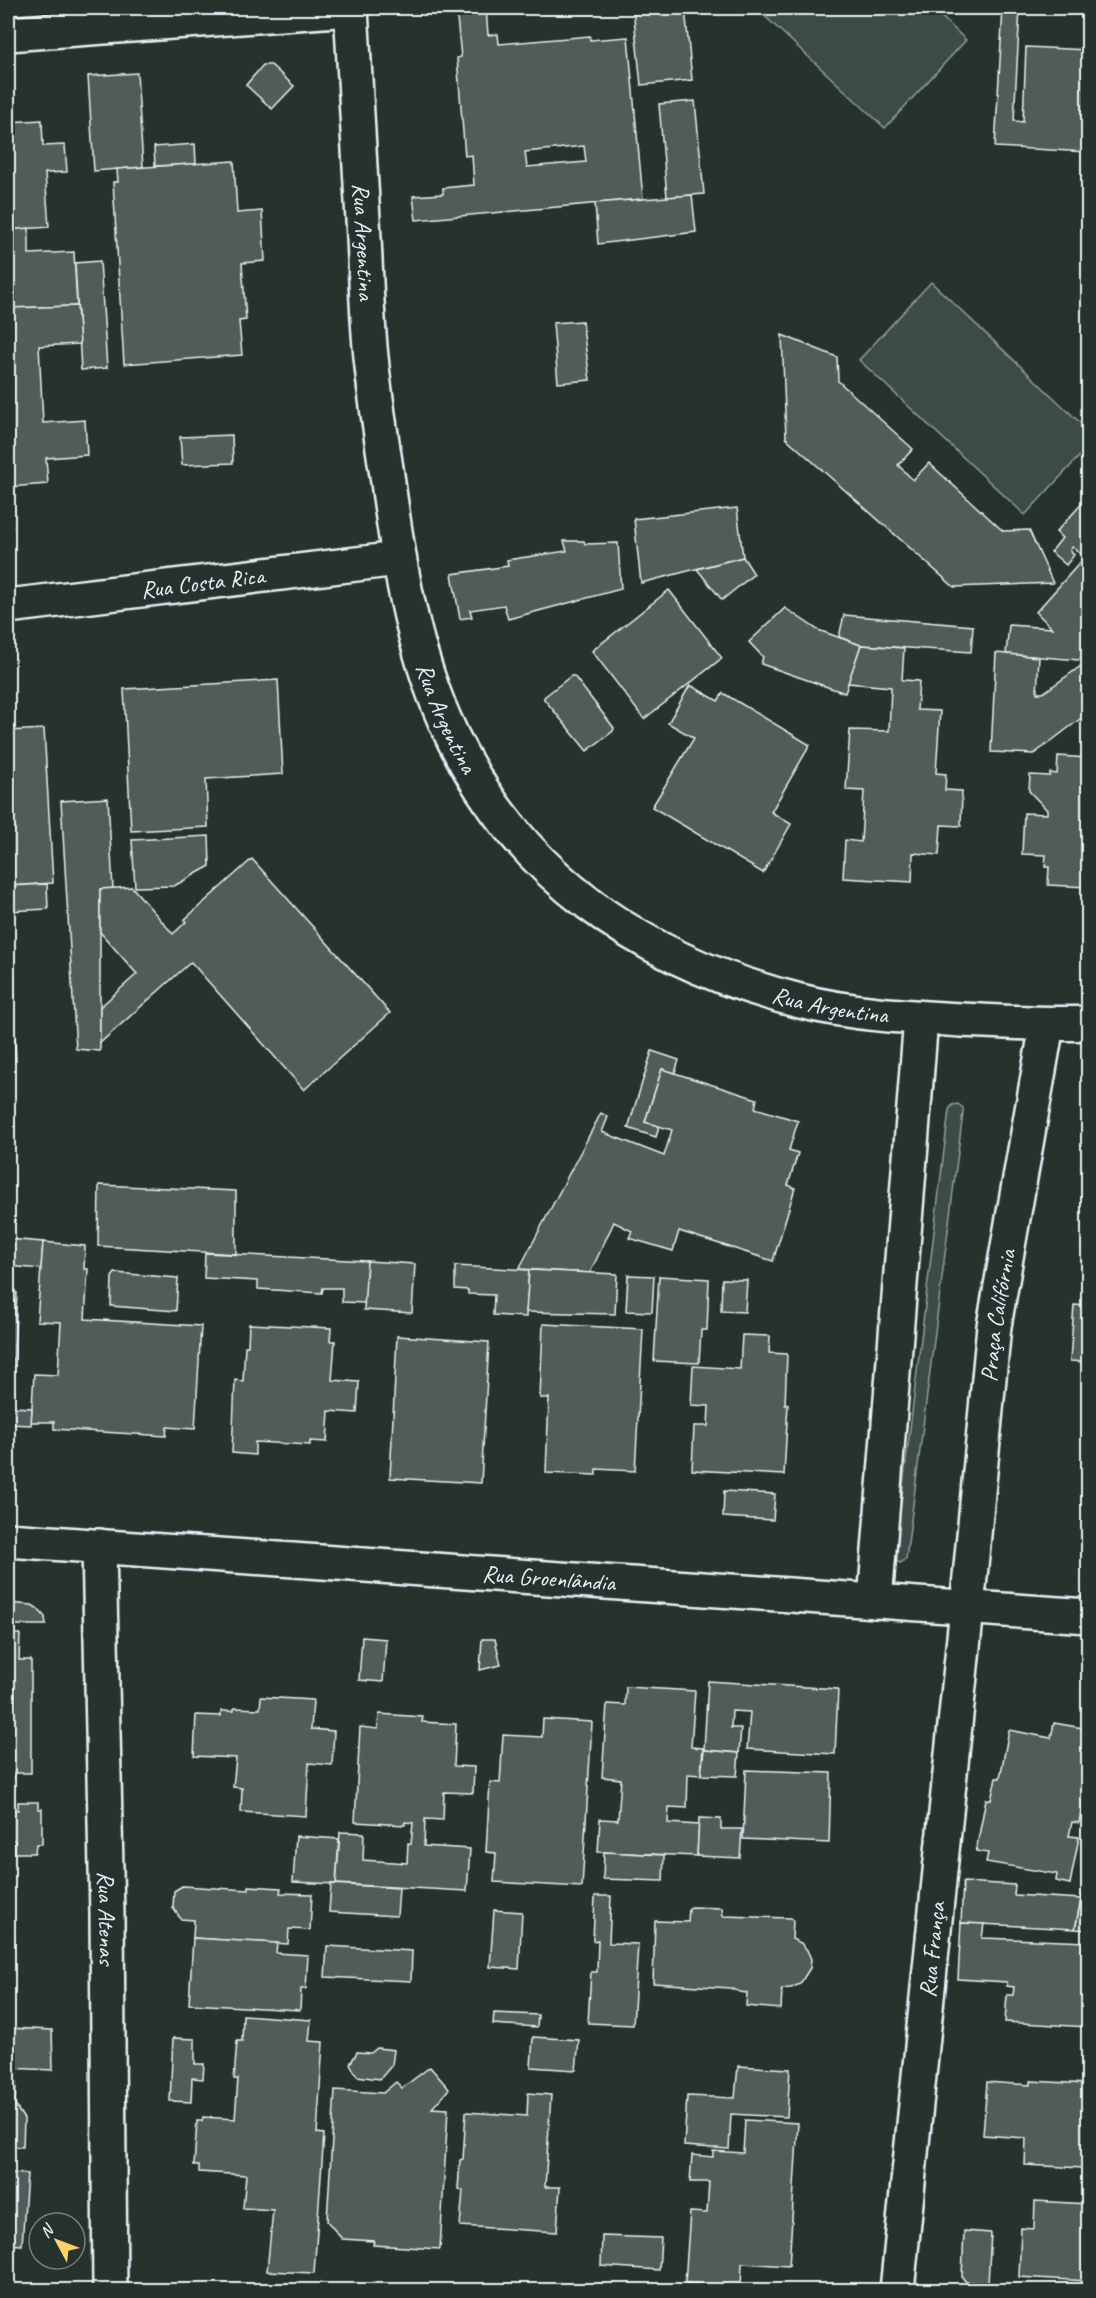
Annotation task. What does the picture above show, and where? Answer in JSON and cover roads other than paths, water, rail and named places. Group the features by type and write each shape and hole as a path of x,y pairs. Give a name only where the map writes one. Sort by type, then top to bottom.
{"street":[{"path":"8,34 351,8"},
{"name":"Rua Argentina","path":"351,8 370,355 398,559 426,671 444,720 470,770 506,824 540,863 582,899 629,933 686,963 742,984 803,1002 869,1013 1047,1025 1089,1023"},
{"name":"Rua Costa Rica","path":"8,606 398,559"},
{"path":"875,1601 921,1018"},
{"name":"Praça Califórnia","path":"967,1608 994,1326 1047,1025"},
{"name":"Rua Groenlândia","path":"8,1540 1089,1616"},
{"name":"Rua Atenas","path":"99,1546 107,1915 110,2290"},
{"name":"Rua França","path":"897,2290 967,1608"}]}
